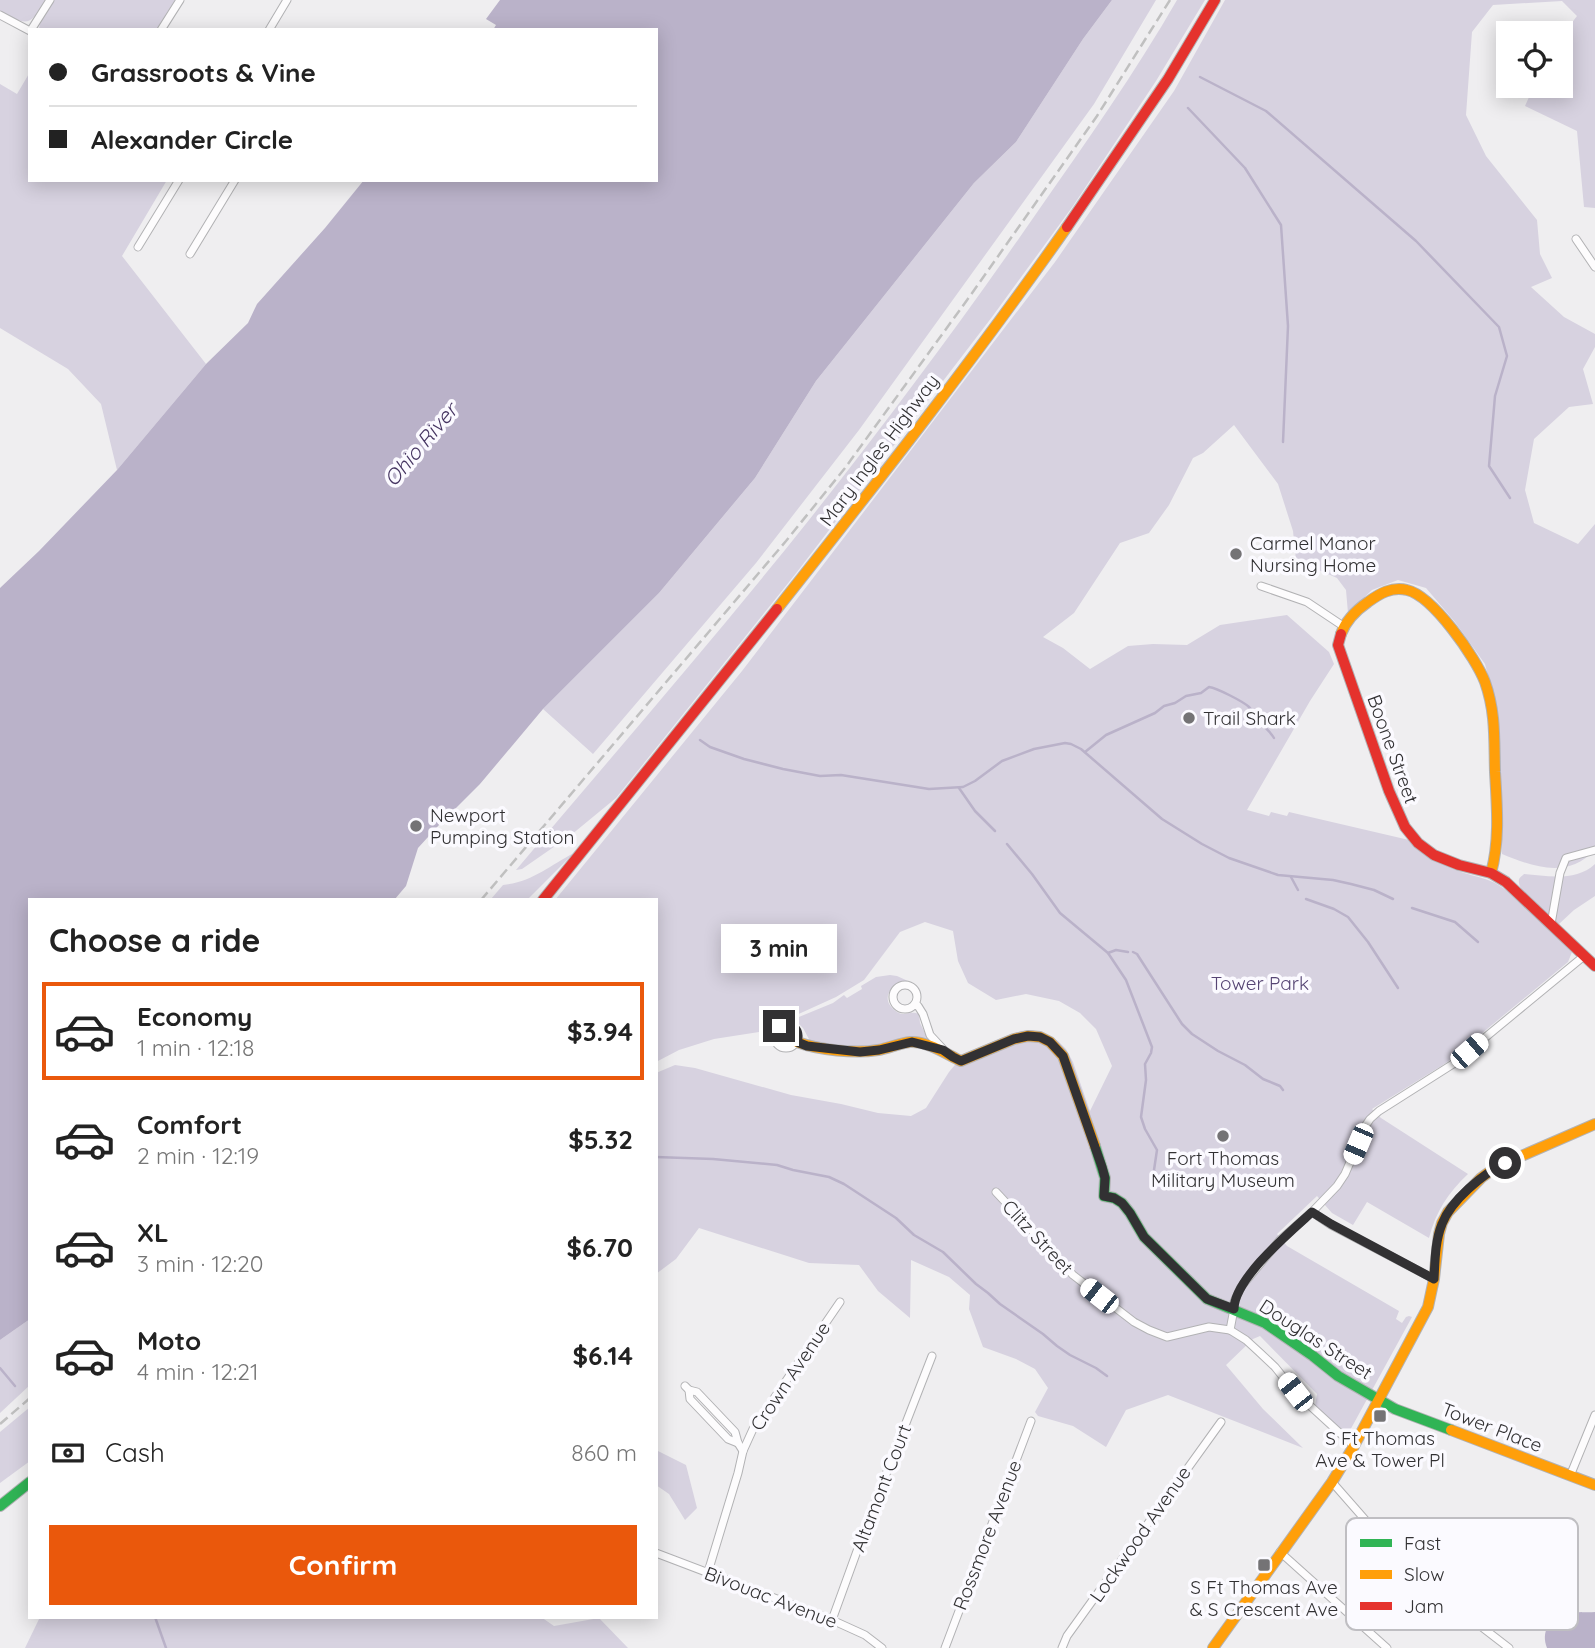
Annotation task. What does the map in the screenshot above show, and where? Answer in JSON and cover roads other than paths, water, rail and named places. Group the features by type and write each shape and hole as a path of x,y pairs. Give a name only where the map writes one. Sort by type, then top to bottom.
{"street":[{"path":"32,28 50,0"},
{"path":"162,28 180,0"},
{"path":"270,28 286,0"},
{"name":"Mary Ingles Highway","path":"545,898 901,452 1037,270 1125,145 1215,0"},
{"path":"0,15 28,29"},
{"path":"138,247 178,182"},
{"path":"190,254 234,182"},
{"path":"1576,239 1595,267"},
{"path":"1261,586 1307,602 1343,626 1359,608 1391,589 1417,593 1434,608 1479,668 1494,717 1497,834 1496,859 1491,873 1506,882 1595,966"},
{"name":"Boone Street","path":"1343,626 1338,645 1340,655 1395,807 1405,827 1418,843 1434,855 1491,873"},
{"path":"1551,924 1560,873 1566,858 1595,850"},
{"path":"1354,1446 1295,1392 1258,1351 1230,1330 1236,1296 1279,1241 1337,1186 1370,1119 1450,1066 1584,956"},
{"path":"914,1005 918,1006 930,1035 943,1050"},
{"name":"Douglas Street","path":"943,1050 961,1061 1028,1036 1040,1037 1050,1042 1063,1056 1070,1073 1102,1167 1105,1178 1104,1196 1122,1203 1144,1237 1207,1299 1265,1322 1338,1376 1378,1398"},
{"path":"797,1042 807,1046 860,1052 912,1042 943,1050"},
{"path":"1213,1648 1332,1482 1354,1446 1428,1307 1442,1223 1454,1204 1481,1178 1505,1163 1595,1124"},
{"name":"Clitz Street","path":"996,1192 1073,1275 1134,1322 1167,1336 1209,1327 1230,1330"},
{"path":"1312,1212 1434,1279"},
{"name":"Crown Avenue","path":"708,1572 743,1451 756,1423 839,1303"},
{"name":"Altamont Court","path":"832,1620 932,1356"},
{"path":"687,1388 697,1392 720,1416 735,1433 743,1451"},
{"name":"Tower Place","path":"1378,1398 1395,1409 1595,1485"},
{"path":"1570,1476 1595,1415"},
{"name":"Rossmore Avenue","path":"945,1648 1031,1422"},
{"name":"Lockwood Avenue","path":"1062,1648 1067,1636 1221,1422"},
{"path":"1332,1482 1363,1518"},
{"path":"0,1506 28,1484"},
{"path":"1280,1552 1346,1611"},
{"name":"Bivouac Avenue","path":"658,1554 832,1620 865,1635 882,1648"},
{"path":"1367,1630 1387,1648"},
{"path":"1486,1630 1509,1648"}],"water":[{"name":"Ohio River","path":"500,0 1112,0 1083,39 1016,142 974,183 816,381 755,478 659,593 543,709 480,784 418,848 406,886 396,898 28,898 28,1320 0,1340 0,588 117,470 206,364 248,323 257,304 362,182 658,182 658,28 494,28 496,25 486,19"},
{"path":"1595,1612 1595,1648 1547,1648 1546,1630 1578,1630 1578,1613"}],"waterway":[{"path":"1200,77 1266,111 1416,241 1499,327 1507,356 1495,396 1489,466 1510,498"},
{"path":"1188,108 1245,168 1281,225 1288,326 1283,442"},
{"path":"1085,752 1106,735 1209,687 1246,705 1274,738"},
{"path":"700,740 710,747 744,759 783,769 929,789 963,787 1002,761 1034,749 1071,744 1081,749 1162,819 1229,858 1278,875 1333,880 1374,890 1393,899"},
{"path":"959,788 975,811 995,831"},
{"path":"1007,844 1060,913 1108,953 1126,980 1152,1047 1145,1064 1146,1080 1141,1117 1157,1150 1154,1170 1157,1183"},
{"path":"1291,877 1298,890"},
{"path":"1306,899 1348,917 1398,988"},
{"path":"1412,908 1455,922 1478,942"},
{"path":"1108,953 1116,950 1128,952"},
{"path":"1133,952 1137,954 1182,1024 1192,1034 1283,1090"},
{"path":"658,1157 777,1165 829,1177 844,1184 896,1218 914,1235 943,1252 1000,1304 1057,1346 1107,1376"},
{"path":"0,1368 15,1386"},
{"path":"156,1619 166,1648"}],"railway":[{"path":"483,898 845,468 1097,116 1170,0"},
{"path":"0,1424 28,1400"}],"place":[{"name":"Carmel Manor Nursing Home","path":"1236,554"},
{"name":"Trail Shark","path":"1189,718"},
{"name":"Newport Pumping Station","path":"416,826"},
{"name":"Fort Thomas Military Museum","path":"1223,1136"},
{"name":"S Ft Thomas Ave & Tower Pl","path":"1380,1416"},
{"name":"S Ft Thomas Ave & S Crescent Ave","path":"1264,1565"}],"park label":[{"name":"Tower Park","path":"1260,983"}]}
